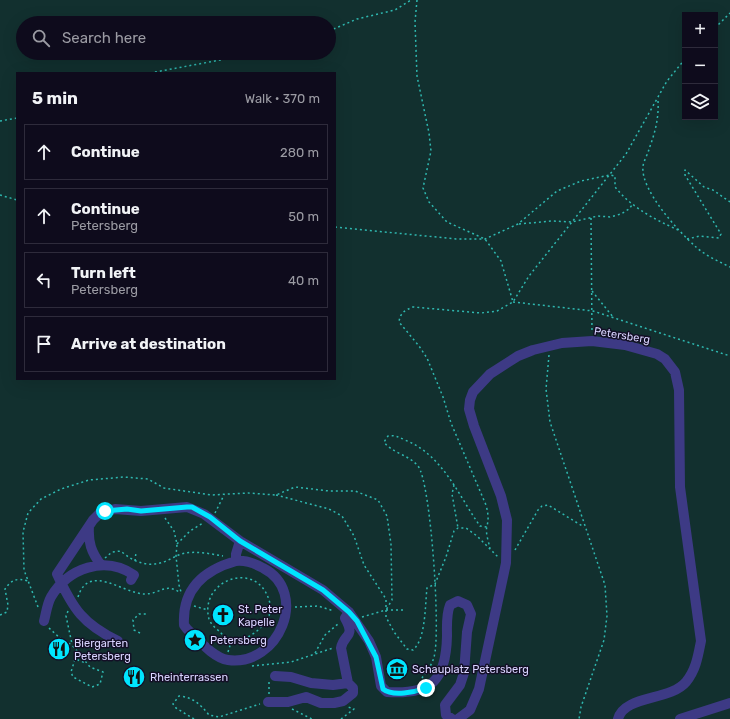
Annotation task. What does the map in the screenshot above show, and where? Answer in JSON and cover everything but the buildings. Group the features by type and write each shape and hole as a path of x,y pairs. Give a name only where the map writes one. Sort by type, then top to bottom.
{"street":[{"name":"Petersberg","path":"458,719 470,710 479,689 506,563 507,520 501,496 474,426 470,409 470,400 473,392 481,382 500,367 533,350 549,346 592,341 625,345 657,354 665,359 675,372 679,390 680,494 686,540 695,586 701,641 695,666 685,683 671,693 640,701 625,708 618,719"},
{"path":"118,640 87,622 72,606 57,574 95,516 105,511 127,509 141,511 192,507 211,518 240,541 323,590 345,618 369,641 376,657 381,686 387,692 417,691 432,684 442,671 445,659 448,609 454,602 463,601 467,604 471,614 467,632 464,673 460,685 445,705 446,715 452,719"},
{"path":"89,526 88,538 91,549 101,564"},
{"path":"236,561 236,554 240,541"},
{"path":"236,561 256,564 272,573 280,581 286,608 282,628 277,638 266,649 243,660 228,660 216,655 184,625 184,613 196,583 210,571 236,561"},
{"path":"44,621 50,598 62,584 77,571 101,564 126,570 134,575 131,580"},
{"path":"280,581 291,571"},
{"path":"268,702 288,702 306,697 321,703 334,703 344,701 353,693 353,688 348,683 341,645 349,636 350,627 345,618"},
{"path":"275,676 291,677 311,684 333,685 348,683"},
{"path":"680,719 730,703"}],"path":[{"path":"336,28 357,19 395,10 411,0"},
{"path":"416,0 415,22 417,76 429,133 431,151 423,188 430,202 448,222 485,239 501,261 513,302"},
{"path":"718,25 730,13"},
{"path":"155,72 220,60"},
{"path":"39,612 37,602 24,570 22,558 23,532 28,513 41,499 61,489 89,480 124,477 148,479 164,488 186,492 276,495 329,509 342,516 354,536 364,565 386,599 386,617 394,632 407,650 413,650 417,646 424,621 426,588 435,584 446,557 454,531 458,528 466,528 477,536 490,549 487,527 489,522 486,505 451,423 443,397 427,358 399,322 400,316 406,309 413,307 481,313 497,311 513,302 529,276 626,154 658,100 667,81 682,63"},
{"path":"658,100 659,115 652,142 643,167 648,187 661,209 687,239 714,260 730,267"},
{"path":"0,121 16,118"},
{"path":"687,239 700,236 719,238 721,234 685,175 685,170 704,187 713,190 730,202"},
{"path":"336,227 456,239 485,239 518,224 557,191 581,181 610,175 615,176 615,188 632,205 652,219 678,230"},
{"path":"0,195 16,200"},
{"path":"518,224 552,221 572,222 621,214 632,205"},
{"path":"592,218 592,341"},
{"path":"592,291 614,317"},
{"path":"513,302 592,311 730,356"},
{"path":"549,346 546,389 550,422 584,527 605,585 607,616 604,640 581,707 579,719"},
{"path":"417,691 417,687 434,657 437,623 428,500 419,467 404,454 388,447 384,442 388,436 394,435 410,441 431,455 454,485 480,526 487,527"},
{"path":"454,485 452,494 458,528"},
{"path":"276,495 295,487 329,491 356,491 378,500 387,516 390,544 392,600 386,610"},
{"path":"177,544 190,531 211,518 224,494"},
{"path":"515,550 538,510 542,506 548,505 584,527"},
{"path":"72,645 66,613 76,602 80,590 87,583 92,581 113,583 135,593 147,594 165,588 172,588 182,594 179,585 176,556 177,544 174,531 158,509"},
{"path":"101,564 109,554 118,551 135,561 151,565 185,553 212,554 223,556 230,579"},
{"path":"135,561 136,552"},
{"path":"243,576 254,579 265,588 270,598 271,609 267,620 256,632 246,637 232,639 223,636 211,624 208,610 212,595 220,584 230,579 243,576"},
{"path":"0,615 7,612 8,605 5,589 9,582 19,578 28,581"},
{"path":"188,602 208,610"},
{"path":"271,609 318,606 336,612 345,618"},
{"path":"314,653 325,635 345,618 361,617 386,610 405,610"},
{"path":"140,633 134,630 133,620 139,614 148,614"},
{"path":"44,621 53,632 72,645 82,655 86,663 102,672 100,684 92,687 73,678 71,672 75,659 86,663"},
{"path":"211,624 215,621"},
{"path":"228,660 228,646 232,639"},
{"path":"243,660 251,666 275,665 291,662 341,645"},
{"path":"194,719 176,708 173,704 175,699 179,696 186,697 201,704 209,715 219,717 268,702 269,682 271,678 275,676"},
{"path":"291,709 312,719"}],"green space":[{"path":"0,0 730,0 730,719 0,719"}],"place":[{"name":"St. Peter Kapelle","path":"223,615"},
{"name":"Petersberg","path":"195,640"},
{"name":"Biergarten Petersberg","path":"59,649"},
{"name":"Schauplatz Petersberg","path":"397,669"},
{"name":"Rheinterrassen","path":"134,677"}],"route":[{"path":"105,511 112,509 141,511 162,508 192,507 212,519 240,541 323,590 349,612 357,621 369,641 376,657 381,686 383,689 387,692 406,692 426,688"}]}
